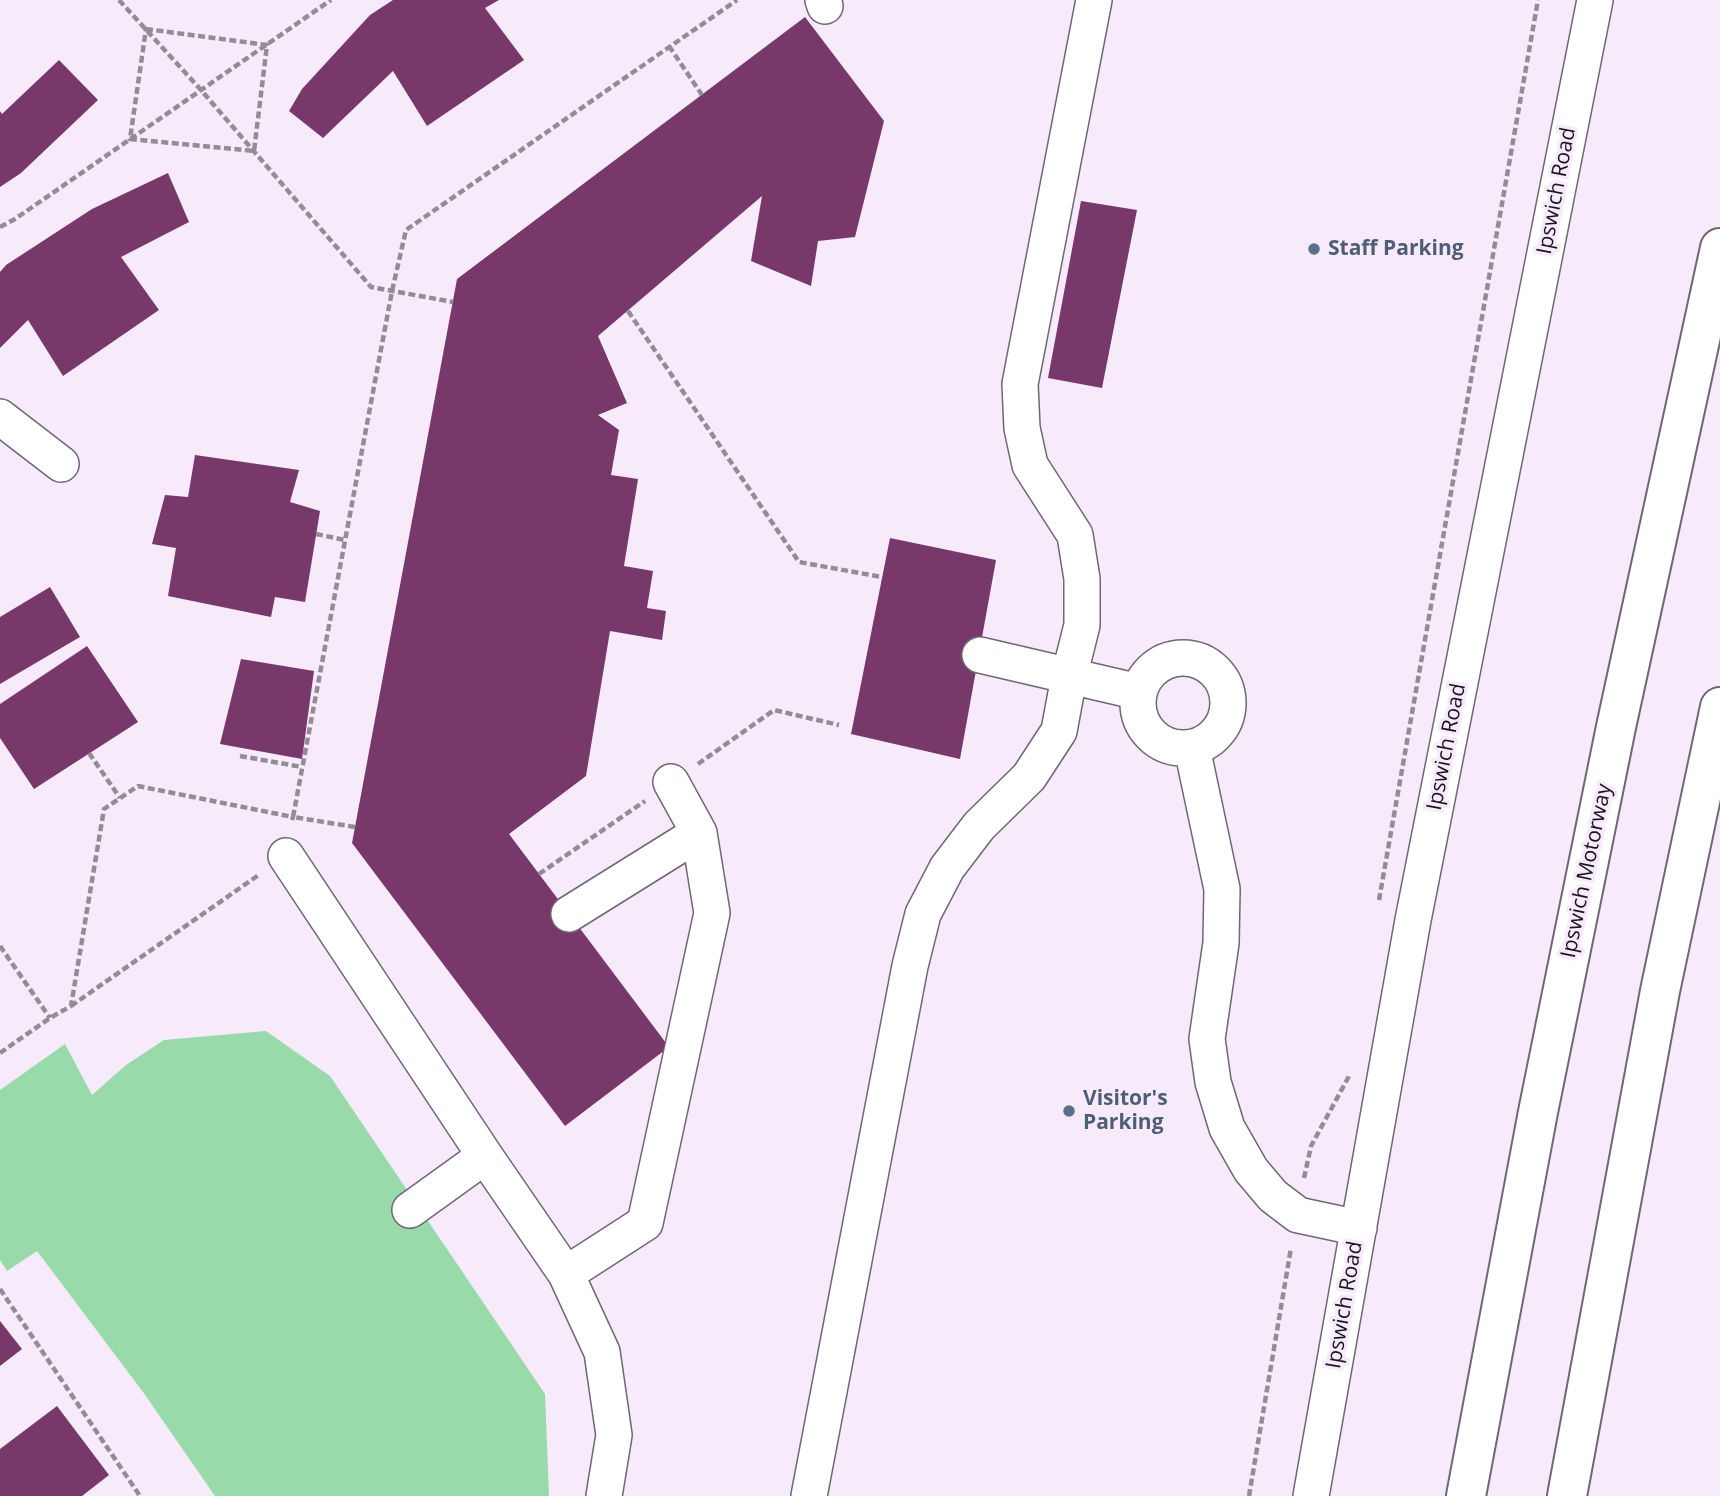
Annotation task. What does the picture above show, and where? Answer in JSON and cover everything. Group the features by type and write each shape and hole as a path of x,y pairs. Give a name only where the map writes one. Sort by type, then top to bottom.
{"highway":[{"name":"Ipswich Motorway","path":"1466,1496 1538,1112 1600,807 1720,248"},
{"path":"1567,1496 1657,1004 1720,707"}],"street":[{"path":"809,1496 907,980 922,914 947,868 979,826 1029,777 1059,731 1082,625 1082,579 1075,535 1030,465 1022,428 1020,384 1094,0"},
{"name":"Ipswich Road","path":"1311,1496 1413,920 1595,0"},
{"path":"0,417 61,464"},
{"path":"980,655 1139,692"},
{"path":"1186,658 1202,662 1215,670 1228,695 1228,711 1221,728 1210,740 1192,748 1161,744 1149,733 1141,719 1139,692 1146,677 1160,665 1174,659 1186,658"},
{"path":"1192,748 1222,889 1221,943 1207,1039 1213,1082 1227,1128 1251,1170 1273,1196 1297,1215 1359,1228"},
{"path":"566,1274 645,1223 712,913 699,833 671,782"},
{"path":"569,914 699,833"},
{"path":"286,856 489,1162"},
{"path":"410,1210 485,1156 566,1274 602,1352 614,1435 604,1496"}],"path":[{"path":"119,0 254,150 371,286 453,302"},
{"path":"0,227 331,0"},
{"path":"0,1052 71,1006 286,856 392,290 406,230 737,0"},
{"path":"1378,907 1538,0"},
{"path":"146,29 267,45"},
{"path":"130,139 146,29"},
{"path":"254,150 267,45"},
{"path":"669,46 702,94"},
{"path":"130,139 254,150"},
{"path":"628,311 799,562 882,577"},
{"path":"316,534 345,540"},
{"path":"89,753 120,798"},
{"path":"240,757 302,767"},
{"path":"71,1006 104,809 138,786 355,827"},
{"path":"0,946 50,1018"},
{"path":"1308,1159 1311,1146 1348,1078 1350,1065"},
{"path":"1249,1496 1287,1265"},
{"path":"0,1289 140,1496"}],"green space":[{"path":"266,1031 330,1076 545,1394 549,1496 215,1496 143,1392 37,1251 7,1271 0,1260 0,1090 65,1044 92,1095 126,1065 164,1040"}],"building":[{"path":"393,0 499,0 485,8 524,60 427,126 393,71 323,138 289,111 302,89 370,15"},
{"path":"805,17 884,121 855,237 818,241 811,286 751,261 762,196 598,336 627,403 598,415 619,430 611,475 638,479 624,566 653,571 647,608 666,611 662,640 610,631 586,776 509,834 669,1047 565,1126 352,843 457,279"},
{"path":"59,60 98,100 21,173 0,187 0,111 2,114"},
{"path":"168,173 189,222 121,257 159,310 63,376 28,320 0,348 0,272 6,265 92,209"},
{"path":"1081,201 1137,210 1102,388 1048,378"},
{"path":"195,455 299,470 290,502 320,511 305,602 275,597 271,617 168,596 176,548 152,544 165,495 188,497"},
{"path":"890,538 996,560 960,759 851,734"},
{"path":"50,587 80,637 0,684 0,617"},
{"path":"87,646 138,722 34,789 0,738 0,704"},
{"path":"241,659 314,671 302,759 220,744"},
{"path":"0,1321 22,1349 0,1366"},
{"path":"57,1406 109,1475 82,1496 0,1496 0,1449"}],"place":[{"name":"Staff Parking","path":"1314,249"},
{"name":"Visitor's Parking","path":"1069,1111"}]}
